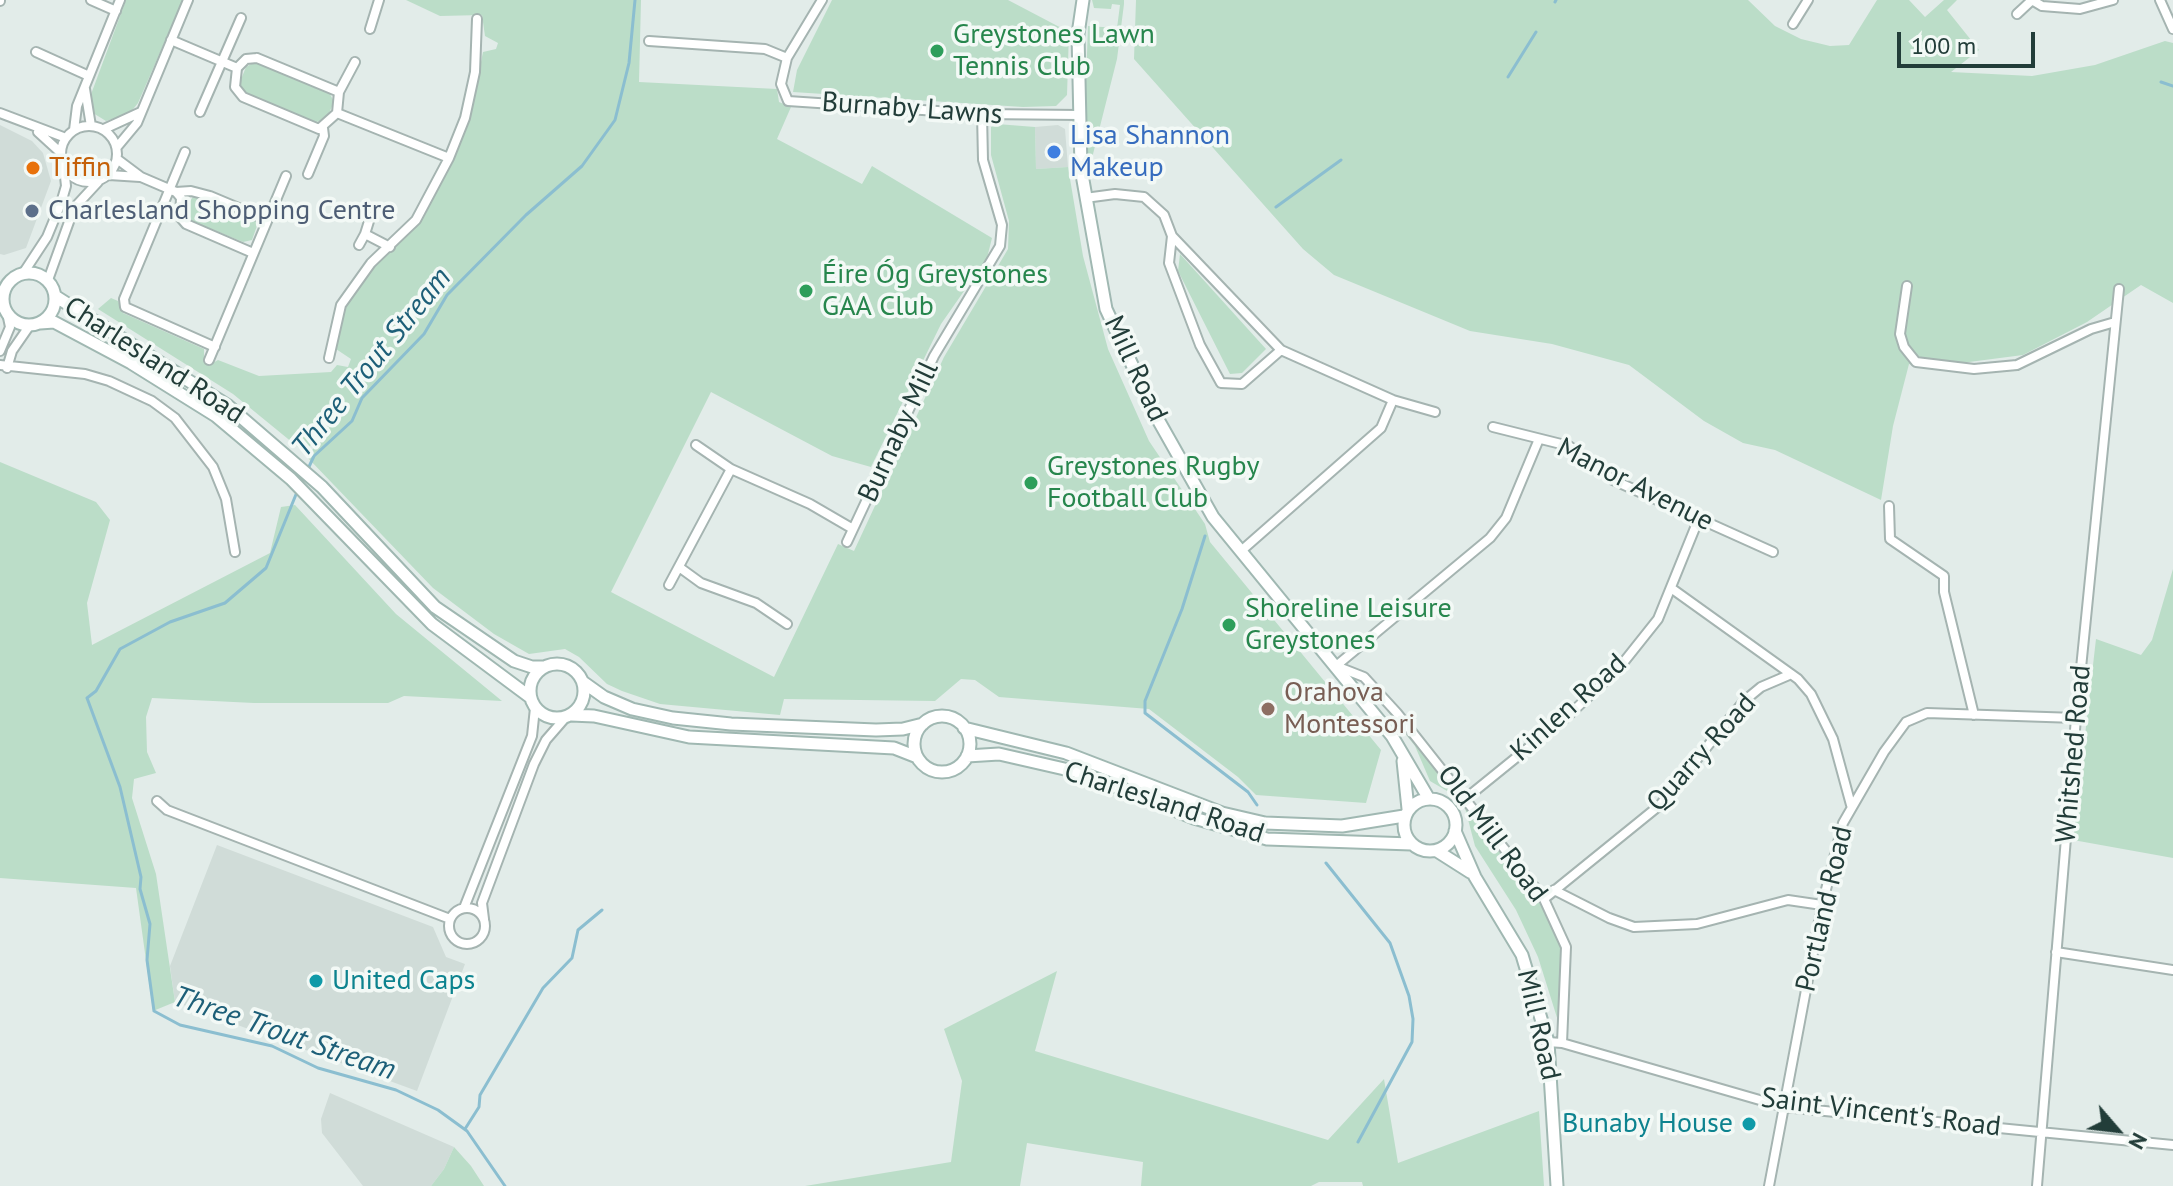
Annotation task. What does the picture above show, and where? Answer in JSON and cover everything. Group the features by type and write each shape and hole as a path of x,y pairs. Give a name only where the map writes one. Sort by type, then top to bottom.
{"main road":[{"name":"Mill Road","path":"1083,0 1078,34 1085,198 1106,309 1178,458 1213,517 1392,736 1429,799"},
{"path":"0,273 39,274 48,280 55,296 50,314 35,324 19,323 3,305 3,291 19,275"},
{"name":"Charlesland Road","path":"55,296 193,381 299,465 435,607 514,661 544,667"},
{"name":"Charlesland Road","path":"35,324 54,322 216,416 291,479 432,624 533,702"},
{"path":"567,665 604,697 632,709 673,718 731,724 876,730 903,729 942,716 954,719 964,728 970,744 967,756 956,768 944,772 930,770 917,757 894,748 689,737 594,716 547,717 533,702 533,678 544,667 567,665"},
{"path":"568,716 583,700 583,682"},
{"path":"917,757 914,741 923,724"},
{"name":"Charlesland Road","path":"964,728 1066,753 1222,813 1265,823 1342,826 1406,813"},
{"name":"Charlesland Road","path":"967,756 999,754 1082,773 1194,818 1267,839 1411,844"},
{"name":"Mill Road","path":"1402,757 1406,813"},
{"path":"1429,799 1448,806 1455,817 1455,831 1450,842 1437,851 1425,851 1411,844 1403,829 1406,813 1429,799"},
{"name":"Mill Road","path":"1455,831 1475,877 1522,955 1548,1042 1557,1186"},
{"name":"Mill Road","path":"1437,851 1475,877"}],"street":[{"path":"91,0 116,11"},
{"path":"74,130 77,106 120,0"},
{"path":"48,280 74,208 99,181 109,175 117,159 117,147 142,112 188,0"},
{"path":"370,29 379,0"},
{"name":"Burnaby Lawns","path":"822,0 787,58 781,84 788,101 982,114 1080,115"},
{"path":"1793,24 1808,0"},
{"path":"2017,14 2032,0 2042,6 2080,9 2113,0"},
{"path":"2160,0 2173,29"},
{"path":"200,112 241,18"},
{"path":"329,358 341,305 371,263 416,220 449,158 465,118 475,72 477,19"},
{"path":"171,40 237,68"},
{"path":"649,41 765,49 787,58"},
{"path":"36,52 89,76"},
{"path":"323,128 243,97 235,87 237,68 246,59 257,58 339,92"},
{"path":"323,128 337,113 339,92 355,62"},
{"path":"85,88 91,126"},
{"path":"19,275 47,237 61,203 66,186 61,153 66,138 74,130 91,126 104,129 142,112"},
{"path":"0,113 34,129 66,138"},
{"path":"337,113 449,158"},
{"name":"Burnaby Mill","path":"847,542 934,356 1000,246 1002,225 983,160 982,114"},
{"path":"308,174 324,136 323,128"},
{"path":"34,129 61,153"},
{"path":"104,129 117,147"},
{"path":"185,152 173,190 124,299 125,307 215,347"},
{"path":"117,159 141,177 173,190 210,196 267,220"},
{"path":"64,167 82,182 99,181"},
{"path":"109,175 141,177"},
{"path":"209,360 286,176"},
{"path":"173,190 181,198 180,217 186,224 253,253"},
{"path":"1085,198 1115,194 1144,197 1164,215 1172,236 1281,350 1393,400 1435,412"},
{"path":"359,245 370,218"},
{"path":"365,234 390,247"},
{"path":"1172,236 1169,263 1200,345 1221,383 1242,384 1281,350"},
{"path":"1907,286 1900,334 1904,347 1916,362 1974,369 2017,365 2091,329 2115,322"},
{"name":"Whitshed Road","path":"2037,1186 2076,718 2119,289"},
{"path":"0,351 10,327 3,305"},
{"path":"35,324 12,351 4,366 69,372 109,381 152,401 175,418 213,467 226,499 235,552"},
{"path":"1241,551 1381,428 1393,400"},
{"name":"Manor Avenue","path":"1493,427 1569,446 1613,480 1773,552"},
{"name":"Manor Avenue","path":"1336,666 1490,538 1506,518 1539,439"},
{"name":"Burnaby Mill","path":"696,445 731,469 810,504 853,529"},
{"path":"669,585 731,469"},
{"path":"1889,506 1890,539 1944,576 1944,592 1974,715"},
{"name":"Kinlen Road","path":"1465,799 1570,714 1619,668 1658,619 1699,518"},
{"path":"679,567 701,583 756,603 787,624"},
{"path":"1671,588 1811,694 1825,719 1851,805"},
{"name":"Old Mill Road","path":"1336,666 1364,677 1432,754 1544,899 1566,947 1562,1043"},
{"name":"Quarry Road","path":"1544,899 1660,805 1744,701 1761,687 1789,675"},
{"path":"450,919 464,908 527,751 533,702"},
{"name":"Portland Road","path":"1769,1186 1822,905 1851,805 1906,722 1927,713 2076,718"},
{"path":"450,919 452,936 467,944 481,936 484,919 482,903 534,764 546,740 568,716"},
{"path":"157,801 167,810 450,919"},
{"path":"1554,890 1634,927 1707,923 1788,900 1822,905"},
{"path":"464,908 476,910 484,919"},
{"path":"2056,952 2173,970"},
{"name":"Saint Vincent's Road","path":"1548,1042 1562,1043 1784,1107 2173,1145"}],"shaded area":[{"name":"Charlesland Shopping Centre","path":"0,125 32,141 43,153 51,181 26,248 4,255 0,254"},
{"path":"1058,125 1065,129 1068,167 1036,169 1035,127"},
{"path":"217,845 433,927 446,957 465,964 417,1091 175,1002 170,966"},
{"path":"330,1093 454,1147 444,1169 431,1186 363,1186 322,1133 321,1119"}],"green space":[{"path":"126,0 183,0 138,103 130,113 106,121 93,113 90,97"},
{"path":"406,0 641,0 639,82 777,89 779,102 791,107 777,139 862,184 872,166 992,238 987,258 941,324 871,467 832,456 711,392 611,592 774,677 838,544 854,551 944,357 1008,249 1009,221 991,155 991,127 997,124 1035,127 1036,169 1068,167 1083,256 1108,349 1149,441 1205,524 1210,542 1381,750 1366,803 1256,795 1238,777 1149,709 999,697 975,680 961,679 935,701 784,699 780,715 660,704 622,691 607,684 579,657 565,649 529,654 494,634 433,588 307,457 334,421 304,452 233,394 98,309 111,298 118,301 123,313 204,349 204,361 211,364 218,360 259,376 331,372 337,365 348,367 351,359 336,349 334,343 346,305 372,268 405,238 432,201 471,111 483,52 496,49 498,43 485,36 482,15 440,16"},
{"name":"Greystones Lawn Tennis Club","path":"832,0 1008,0 1069,32 1067,95 1056,106 1023,107 793,92 797,70"},
{"path":"1092,0 1124,0 1124,4 1117,59 1091,162 1088,162 1085,110 1088,26 1117,28 1120,5 1112,4 1111,9 1094,8"},
{"path":"1136,0 1748,0 1775,26 1801,39 1830,46 1849,45 1877,0 1909,0 1925,17 1944,0 1957,0 1947,10 1979,50 1951,72 2032,76 2095,65 2165,41 2173,43 2173,303 2141,285 2087,322 2023,355 1923,368 1909,364 1893,426 1881,500 1775,450 1743,443 1704,421 1629,365 1552,344 1470,331 1334,275 1303,249 1134,59"},
{"path":"256,61 330,94 334,102 326,120 316,122 243,92 240,82 246,67"},
{"path":"194,195 255,219 258,223 252,240 243,242 187,219 185,209"},
{"path":"1180,254 1266,349 1242,373 1230,374 1178,271"},
{"path":"0,462 96,502 110,520 87,603 92,645 270,553 281,507 295,505 396,614 502,701 404,696 388,703 254,703 152,698 146,717 147,752 156,773 134,779 132,798 156,874 175,1002 153,1011 136,888 0,878"},
{"path":"2173,569 2173,858 2073,840 2096,639 2141,655 2152,640"},
{"path":"1369,688 1391,709 1551,918 1563,948 1559,1024 1538,957 1516,910 1475,846 1465,808 1459,798 1430,781 1415,746"},
{"path":"1057,971 1035,1051 1328,1140 1384,1079 1398,1163 1539,1111 1544,1186 1363,1186 1362,1182 1319,1182 1311,1186 1141,1186 1143,1162 1027,1143 1020,1186 805,1186 951,1162 962,1081 944,1029"},
{"path":"454,1147 484,1186 431,1186 444,1169"}],"waterway":[{"name":"Three Trout Stream","path":"307,471 314,456 352,421 362,398 424,334 447,295 526,215 582,166 615,120 629,63 635,0"},
{"path":"1508,77 1536,32"},
{"path":"2161,82 2173,86"},
{"path":"1276,207 1341,160"},
{"name":"Three Trout Stream","path":"297,492 266,568 225,603 170,622 120,649 96,691 87,698 120,787 141,877 140,889 150,924 147,960 154,1011 180,1025 272,1046 318,1068 396,1090 438,1110 467,1131 505,1186"},
{"path":"1205,536 1182,609 1145,701 1145,713 1248,792 1257,805"},
{"path":"1326,863 1390,943 1409,996 1413,1019 1412,1042 1358,1142"},
{"path":"465,1129 479,1107 480,1095 543,988 572,958 578,930 602,910"}],"place":[{"name":"Greystones Lawn Tennis Club","path":"937,51"},
{"name":"Lisa Shannon Makeup","path":"1054,152"},
{"name":"Tiffin","path":"33,168"},
{"name":"Charlesland Shopping Centre","path":"32,211"},
{"name":"Éire Óg Greystones GAA Club","path":"806,291"},
{"name":"Greystones Rugby Football Club","path":"1031,483"},
{"name":"Shoreline Leisure Greystones","path":"1229,625"},
{"name":"Orahova Montessori","path":"1268,709"},
{"name":"United Caps","path":"316,981"},
{"name":"Bunaby House","path":"1749,1124"}]}
